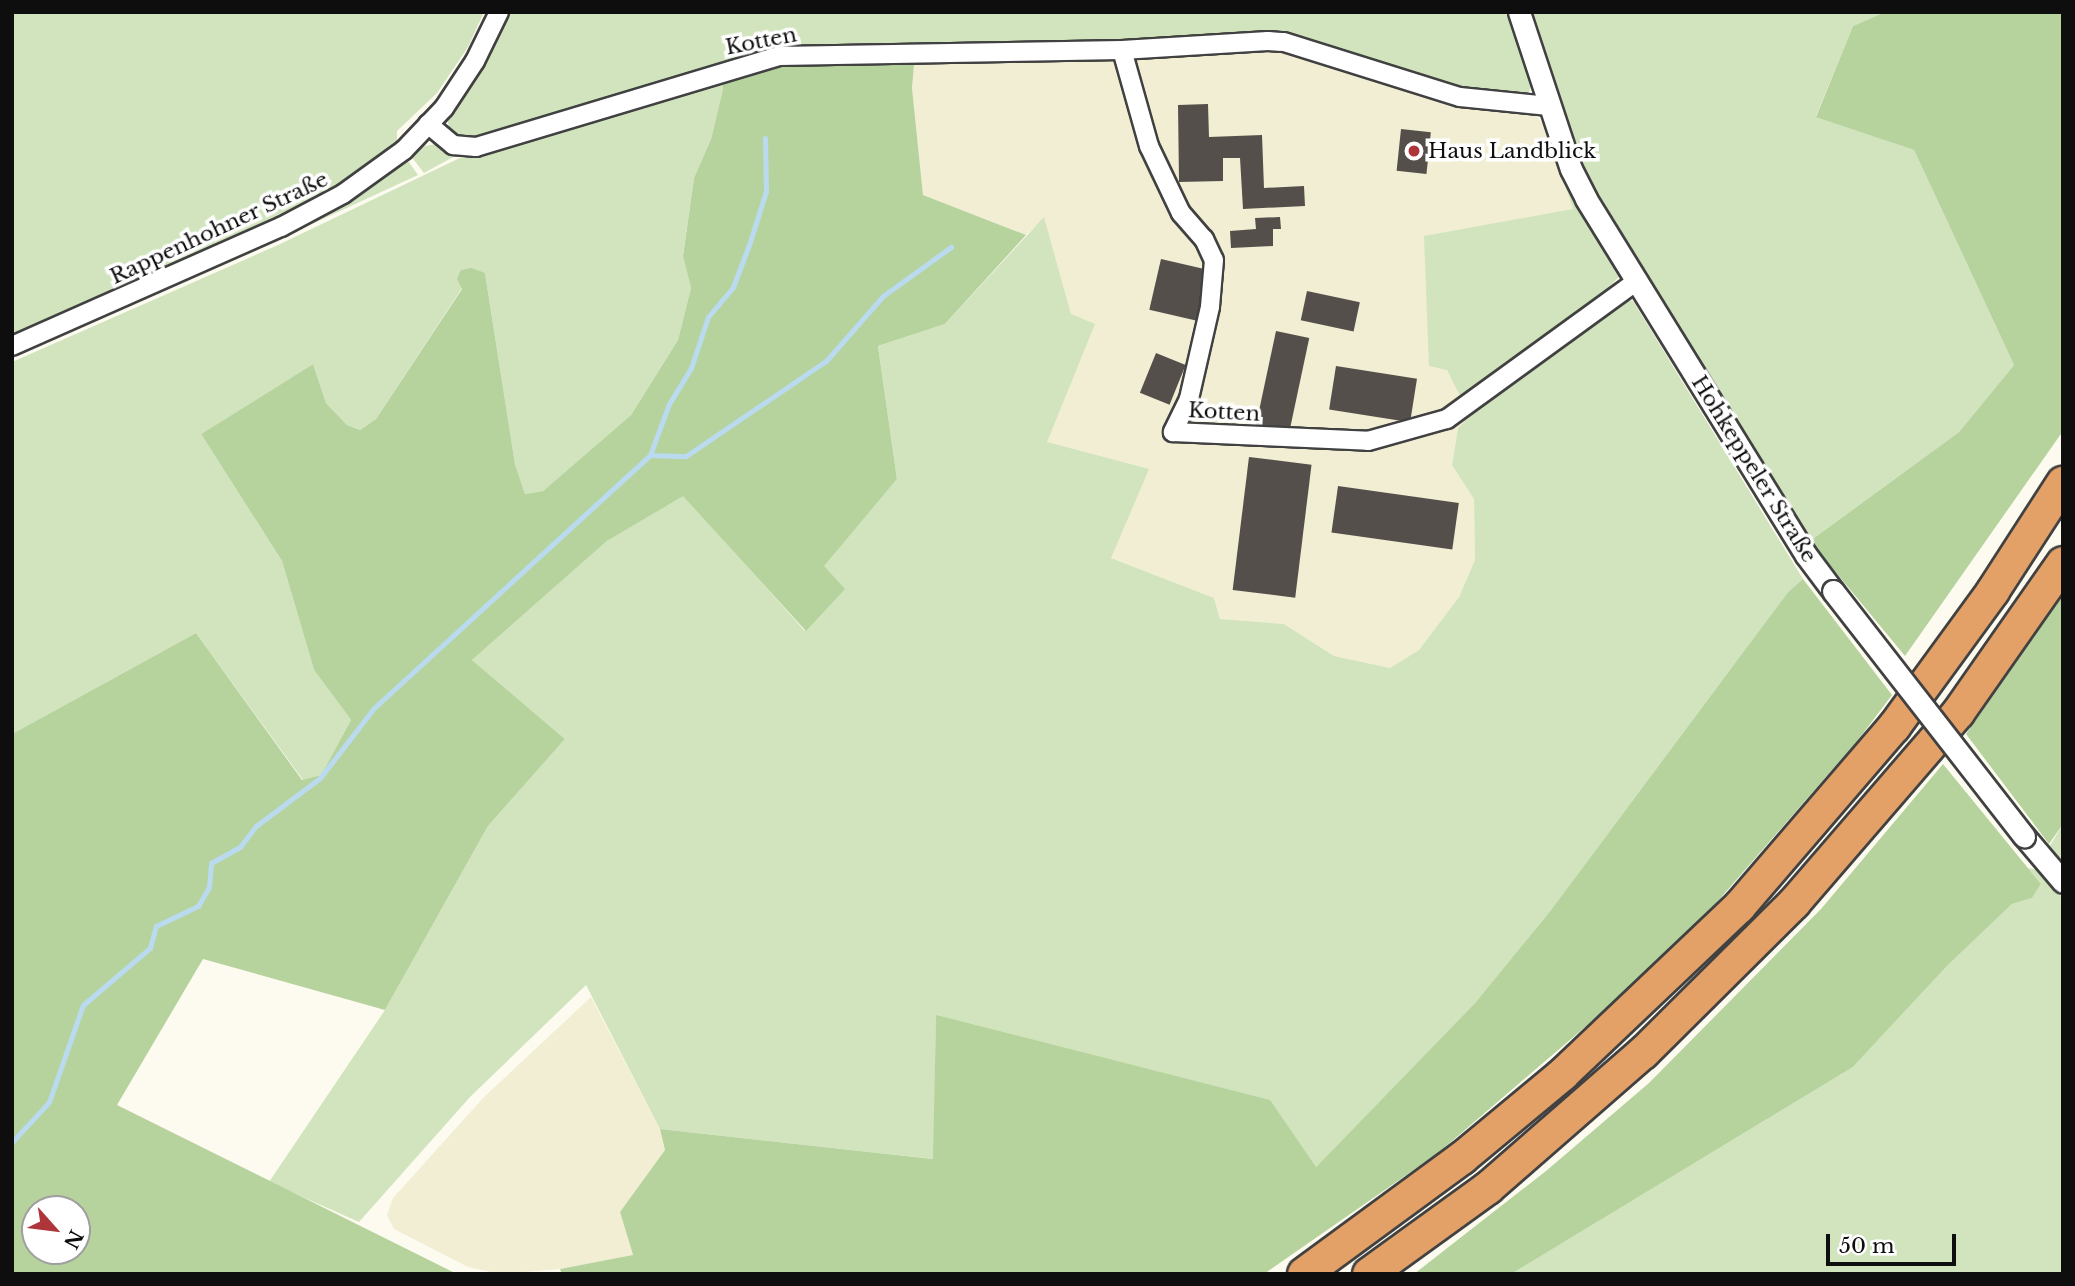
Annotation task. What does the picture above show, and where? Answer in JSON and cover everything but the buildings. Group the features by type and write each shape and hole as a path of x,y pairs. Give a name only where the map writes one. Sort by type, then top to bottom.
{"highway":[{"path":"1304,1274 1462,1158 1563,1074 1739,907 1894,727 1993,591 2063,483"},
{"path":"1369,1274 1488,1188 1632,1062 1794,903 1958,713 2063,563"}],"street":[{"name":"Rappenhohner Straße","path":"12,346 312,212 379,169 428,124 475,61 499,12"},
{"name":"Hohkeppeler Straße","path":"1520,12 1571,170 1637,281 1833,592 2063,882"},
{"name":"Kotten","path":"428,124 453,145 476,147 779,56 1122,50 1284,42 1430,90 1549,106"},
{"name":"Kotten","path":"1122,50 1149,146 1181,213 1204,239 1214,260 1210,307 1189,399 1172,432 1368,441 1447,419 1637,281"}],"shaded area":[{"path":"1282,49 1534,114 1546,127 1573,209 1447,370 1471,417 1458,428 1452,465 1474,499 1475,560 1459,597 1419,650 1390,668 1334,656 1284,624 1220,619 1214,598 1111,558 1047,442 1071,314 1044,218 1026,235 923,195 912,88 914,65 906,58"},
{"path":"591,997 660,1129 665,1150 620,1212 633,1256 560,1269 500,1274 468,1267 394,1229 387,1215 393,1198 484,1097"}],"green space":[{"path":"12,12 484,12 468,47 437,93 397,131 397,145 383,158 309,206 12,336"},
{"path":"507,12 1510,12 1533,82 1529,92 1519,97 1450,88 1287,35 770,52 487,135 464,138 450,131 447,118"},
{"path":"1529,12 1885,12 1853,26 1816,116 1914,150 2014,365 1959,432 1810,541 1595,196 1577,161"},
{"path":"1885,12 2063,12 2063,431 1905,656 1810,541 1959,432 2014,365 1914,150 1816,117 1853,26"},
{"path":"906,58 914,65 912,88 923,195 1026,235 945,324 878,346 897,479 824,566 845,589 806,631 683,496 607,541 472,660 565,739 488,826 385,1010 203,959 117,1105 457,1274 12,1274 12,734 196,633 302,780 321,775 351,720 314,670 282,561 201,434 313,364 326,403 347,425 360,430 376,419 462,289 457,279 461,270 471,268 485,273 515,464 525,494 543,491 631,415 678,340 691,288 683,256 694,178 711,139 723,89 721,78 774,65"},
{"path":"721,78 723,89 711,139 694,178 683,255 691,288 678,340 631,415 543,491 525,494 515,464 485,273 462,288 376,419 360,430 347,425 326,403 313,364 201,434 282,561 314,670 351,720 321,775 303,780 196,633 12,734 12,362 278,245 466,155"},
{"path":"1546,128 1621,271 1619,277 1579,316 1460,396 1447,370 1429,366 1424,236 1573,209"},
{"path":"436,144 455,156 424,173 410,155 419,147"},
{"path":"406,158 418,175 284,237 355,197"},
{"path":"1044,217 1071,314 1095,324 1047,442 1149,469 1111,558 1214,598 1220,619 1284,624 1334,656 1390,668 1419,650 1459,597 1475,560 1474,499 1452,465 1458,428 1490,397 1623,299 1633,301 1803,579 1788,592 1551,910 1475,1003 1316,1167 936,1016 934,1159 660,1129 586,985 470,1097 359,1222 269,1182 385,1010 488,826 565,739 472,660 607,541 683,495 805,631 823,566 897,479 878,346 945,324"},
{"path":"267,241 268,243 12,357 12,352"},
{"path":"1803,579 1892,695 1858,740 1717,902 1627,991 1438,1153 1264,1274 562,1274 560,1269 633,1255 620,1212 665,1150 660,1129 933,1159 936,1015 1270,1100 1316,1167 1475,1003 1551,910 1788,592"},
{"path":"2063,595 2063,824 2049,844 1966,734"},
{"path":"1943,764 2041,884 2032,898 2012,904 1947,966 1853,1067 1511,1274 1414,1274 1546,1171 1649,1083 1821,909"},
{"path":"2063,824 2063,869 2048,849"},
{"path":"2028,868 2038,870 2063,899 2063,1274 1511,1274 1853,1067 1947,966 2012,904 2032,898 2041,884"}],"waterway":[{"path":"650,455 669,404 691,368 708,317 733,287 750,242 766,191 765,138"},
{"path":"12,1142 49,1102 83,1005 150,948 156,926 198,906 209,887 211,863 240,847 256,826 320,778 374,708 650,455 686,456 826,361 883,296 951,247"}],"place":[{"name":"Haus Landblick","path":"1414,151"}]}
